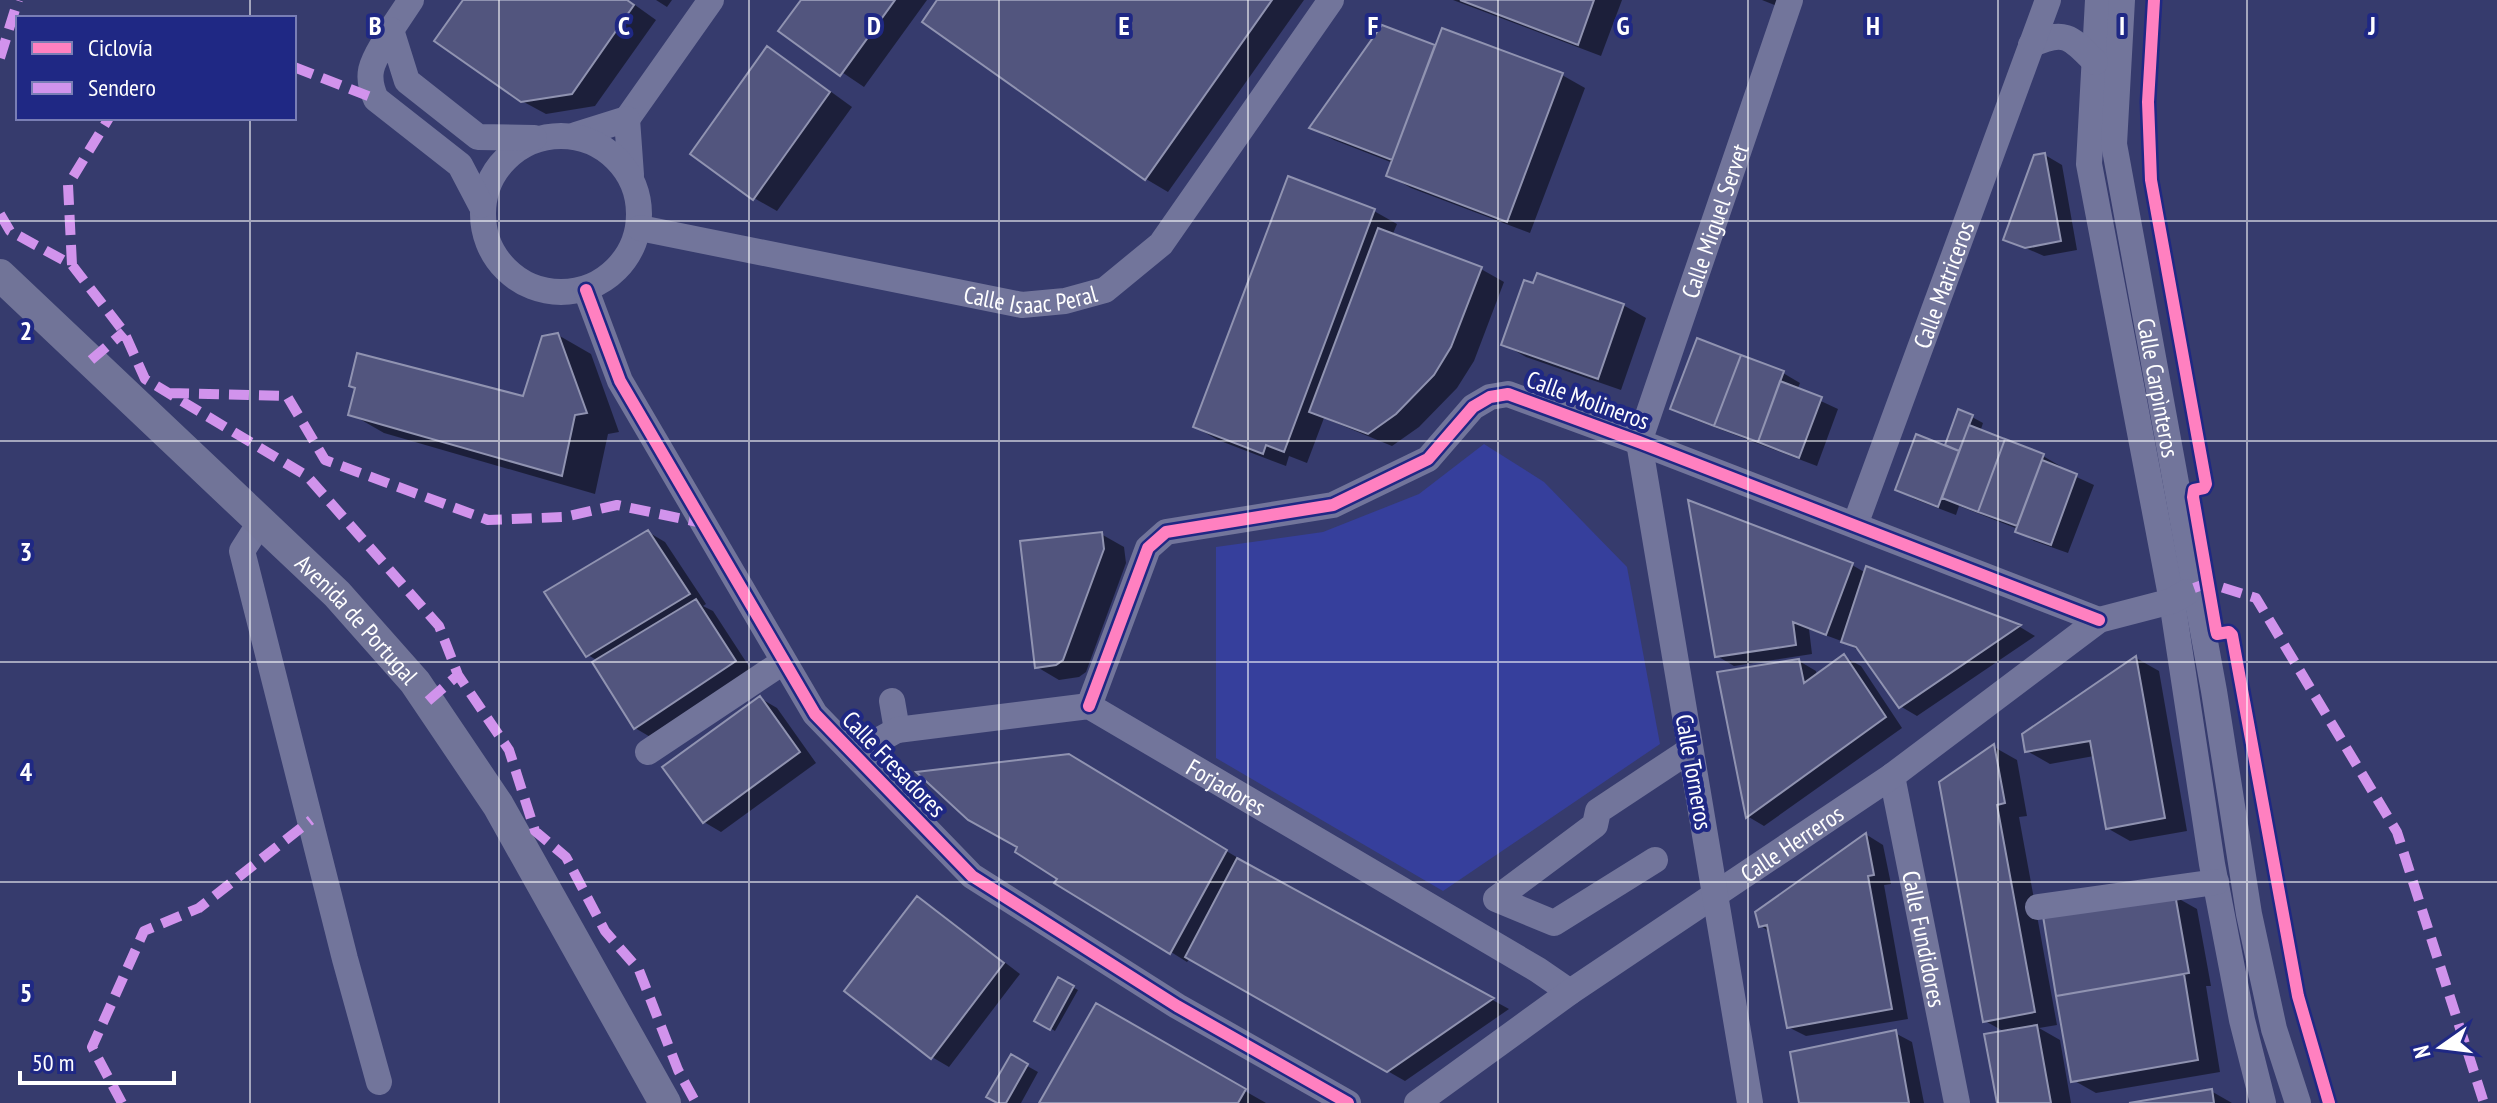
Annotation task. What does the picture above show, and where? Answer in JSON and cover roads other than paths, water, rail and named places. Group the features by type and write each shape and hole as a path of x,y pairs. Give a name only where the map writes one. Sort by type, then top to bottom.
{"main road":[{"name":"Avenida de Portugal","path":"0,275 337,594 415,682 498,805 665,1103"},
{"name":"Avenida de Portugal","path":"625,1032 637,1103"}],"street":[{"path":"411,0 369,72 369,85 376,99 460,165 481,205 490,250 514,279 549,293 586,290 621,267 640,228 631,175 627,119"},
{"path":"391,30 407,81 478,137 576,135 627,119 711,0"},
{"name":"Calle Isaac Peral","path":"640,228 1022,305 1065,301 1105,290 1161,244 1331,0"},
{"name":"Calle Miguel Servet","path":"1639,442 1790,0"},
{"name":"Calle Matriceros","path":"1855,525 2048,0"},
{"name":"Calle Carpìnteros","path":"2098,0 2089,164 2183,594 2214,691 2249,914 2274,1029 2298,1103"},
{"name":"Calle Carpìnteros","path":"2122,0 2114,144 2183,594 2216,882 2242,1020 2263,1103"},
{"path":"2031,45 2047,38 2061,36 2073,39 2095,62"},
{"path":"576,135 606,148 631,175"},
{"path":"481,205 497,166 534,138"},
{"name":"Calle Fresadores","path":"586,290 620,381 815,714 972,876 1177,1006 1348,1103"},
{"name":"Calle Molineros","path":"1089,706 1148,548 1166,532 1333,505 1428,459 1473,407 1490,397 1508,394 2099,620"},
{"name":"Calle Torneros","path":"1639,442 1750,1103"},
{"path":"261,521 242,551 379,1082"},
{"name":"Calle Herreros","path":"1417,1103 1570,992 1892,776 2099,620 2183,594"},
{"path":"648,752 783,662"},
{"path":"892,701 897,730"},
{"path":"854,754 897,730 1089,706"},
{"name":"Forjadores","path":"1089,706 1538,970 1570,992"},
{"path":"1655,860 1554,923 1496,899 1595,825 1598,811 1690,750"},
{"name":"Calle Fundidores","path":"1892,776 1957,1103"},
{"path":"2038,907 2216,882"}]}
